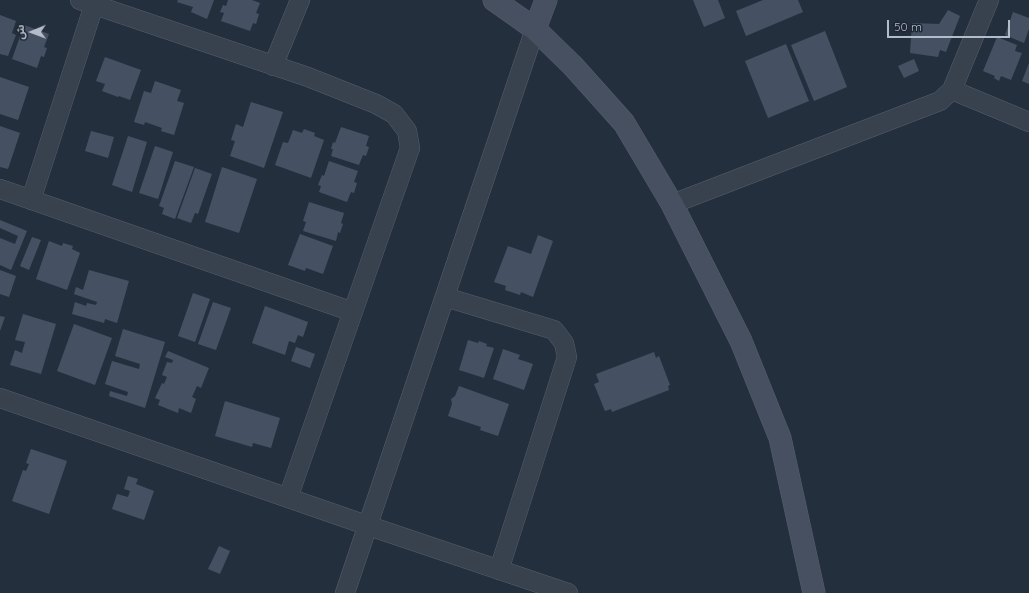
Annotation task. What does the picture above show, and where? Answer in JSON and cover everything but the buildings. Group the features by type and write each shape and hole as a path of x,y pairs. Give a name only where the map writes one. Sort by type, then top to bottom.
{"street":[{"path":"273,66 300,0"},
{"path":"494,0 535,29 573,66 624,123 672,204 741,342 780,438 814,593"},
{"path":"345,593 369,526 546,0"},
{"path":"672,204 940,101 952,90 989,0"},
{"path":"31,200 87,2 273,66 376,104 394,114 407,131 410,148 288,498"},
{"path":"952,90 1029,122"},
{"path":"0,189 353,312"},
{"path":"445,297 554,330 564,343 566,357 500,570"},
{"path":"0,398 369,526 568,593"}]}
